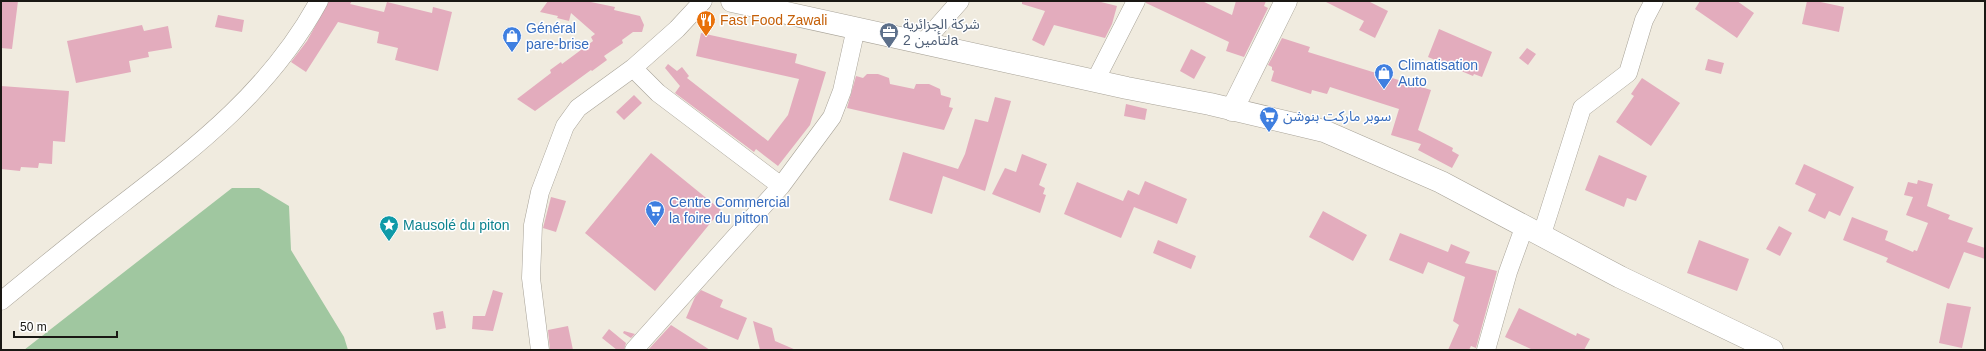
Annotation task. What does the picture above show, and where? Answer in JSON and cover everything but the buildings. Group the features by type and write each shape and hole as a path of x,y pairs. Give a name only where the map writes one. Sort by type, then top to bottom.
{"main road":[{"path":"732,1 1324,131 1441,182 1620,277 1772,350"},
{"path":"1232,110 1286,1"}],"street":[{"path":"1,302 100,221 175,164 240,107 287,52 319,1"},
{"path":"540,350 531,278 533,225 540,192 565,126 578,108 633,68 677,29 703,1"},
{"path":"924,42 960,1"},
{"path":"1095,81 1136,1"},
{"path":"1486,350 1508,272 1534,230 1582,108 1628,73 1644,20 1654,1"},
{"path":"634,350 781,186 832,118 842,91 856,28"},
{"path":"633,68 658,93 781,186"}],"green space":[{"path":"232,188 259,188 289,206 291,250 344,337 348,350 24,350"}],"place":[{"name":"Fast Food Zawali","path":"706,37"},
{"name":"شركة الجزائرية لتأمين 2a","path":"889,49"},
{"name":"Général pare-brise","path":"512,53"},
{"name":"Climatisation Auto","path":"1384,90"},
{"name":"سوبر ماركت بنوشن","path":"1269,133"},
{"name":"Centre Commercial la foire du pitton","path":"655,227"},
{"name":"Mausolé du piton","path":"389,242"}]}
